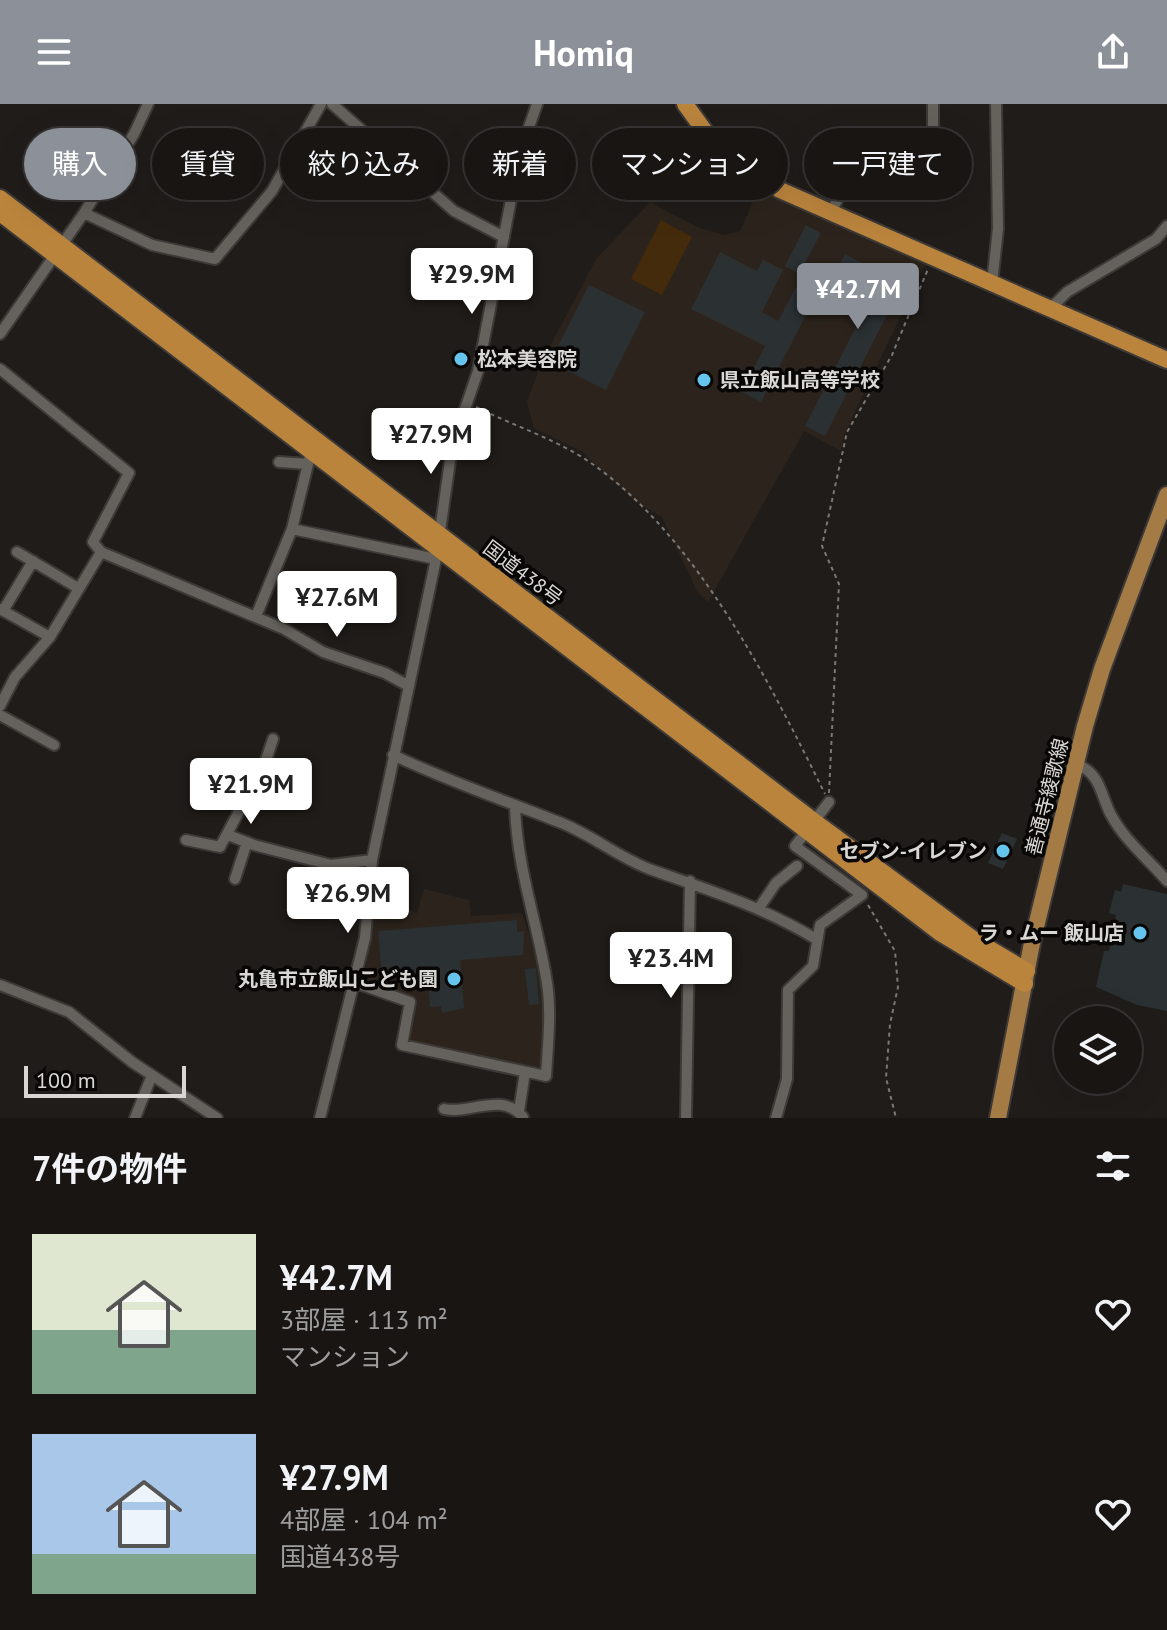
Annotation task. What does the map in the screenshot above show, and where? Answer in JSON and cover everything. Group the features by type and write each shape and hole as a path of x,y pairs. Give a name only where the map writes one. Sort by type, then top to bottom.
{"highway":[{"path":"685,104 717,148 780,190 1167,360"},
{"name":"国道438号","path":"0,198 58,250 310,458 438,547"},
{"name":"国道438号","path":"0,213 58,250 438,547 810,825 940,933 1026,978"}],"main road":[{"name":"善通寺綾歌線","path":"998,1118 1026,978 1076,764 1102,669 1167,495"}],"street":[{"path":"0,334 84,213 134,134 148,104"},
{"path":"84,213 152,245 215,259 272,191 321,104"},
{"path":"332,104 346,108 454,211 504,237"},
{"path":"320,1118 335,1047 356,983 365,938 372,860 438,547 452,447 478,371 520,153 537,104"},
{"path":"933,104 933,128"},
{"path":"992,283 998,229 996,104"},
{"path":"832,211 837,200"},
{"path":"1049,310 1067,292 1156,239 1167,226"},
{"path":"0,369 129,473 93,542 101,552 256,616 323,652 385,673 407,685"},
{"path":"256,616 292,529 310,458 279,462"},
{"path":"292,529 438,547"},
{"path":"17,552 78,588"},
{"path":"0,706 15,677 50,637 101,552"},
{"path":"33,561 2,610 50,637"},
{"path":"0,715 54,745"},
{"path":"186,840 220,847 273,739"},
{"path":"393,755 459,787 561,822 649,869 759,908 816,939"},
{"path":"1076,764 1090,769 1123,834 1167,881"},
{"path":"776,1118 785,1094 788,990 813,966 820,925 862,895 795,846 829,802"},
{"path":"356,983 410,1002 402,1045 546,1076 549,1026 547,979 519,856 515,807"},
{"path":"228,835 331,865 372,860"},
{"path":"235,879 247,842"},
{"path":"759,908 776,883 797,866"},
{"path":"686,1118 690,881"},
{"path":"0,985 69,1012 152,1075 217,1118"},
{"path":"444,1109 458,1112 485,1102 521,1114 525,1072"},
{"path":"135,1118 152,1075"}],"path":[{"path":"829,802 839,584 822,546 847,432 892,355 933,257"},
{"path":"466,402 567,447 638,501 675,542 749,652 784,711 829,802"},
{"path":"862,895 895,951 898,987 890,1024 886,1078 896,1118"}],"shaded area":[{"name":"県立飯山高等学校","path":"788,198 927,261 844,435 841,451 804,431 708,602 697,591 662,517 637,503 581,451 534,428 527,402 543,359 597,258 650,202 699,228 725,235 740,231 753,200"},
{"path":"661,220 692,237 662,295 631,279"},
{"name":"丸亀市立飯山こども園","path":"424,889 469,900 471,916 522,913 535,953 544,1001 542,1064 535,1069 411,1042 406,1035 416,1001 370,983 365,975 375,897 417,913"}],"building":[{"path":"806,225 821,233 799,274 785,266"},
{"path":"720,252 757,271 763,260 783,270 762,312 778,321 802,276 821,286 761,402 742,392 765,346 691,309"},
{"path":"845,254 891,278 896,268 914,278 899,308 892,305 825,436 805,426 868,304 829,284"},
{"path":"589,285 645,312 606,390 550,362"},
{"name":"セブン-イレブン","path":"1002,833 1017,839 1003,869 988,863"},
{"name":"ラ・ムー 飯山店","path":"1123,884 1167,894 1167,1011 1137,1005 1096,987 1104,951 1109,951 1116,915 1109,913 1115,890 1121,892"},
{"path":"517,920 517,932 524,931 523,955 460,960 464,1008 442,1013 441,1006 430,1007 427,971 382,976 378,931"},
{"path":"536,968 539,1004 529,1005 525,969"}],"place":[{"name":"松本美容院","path":"461,359"},
{"name":"県立飯山高等学校","path":"704,380"},
{"name":"セブン-イレブン","path":"1003,851"},
{"name":"ラ・ムー 飯山店","path":"1140,933"},
{"name":"丸亀市立飯山こども園","path":"454,979"}]}
